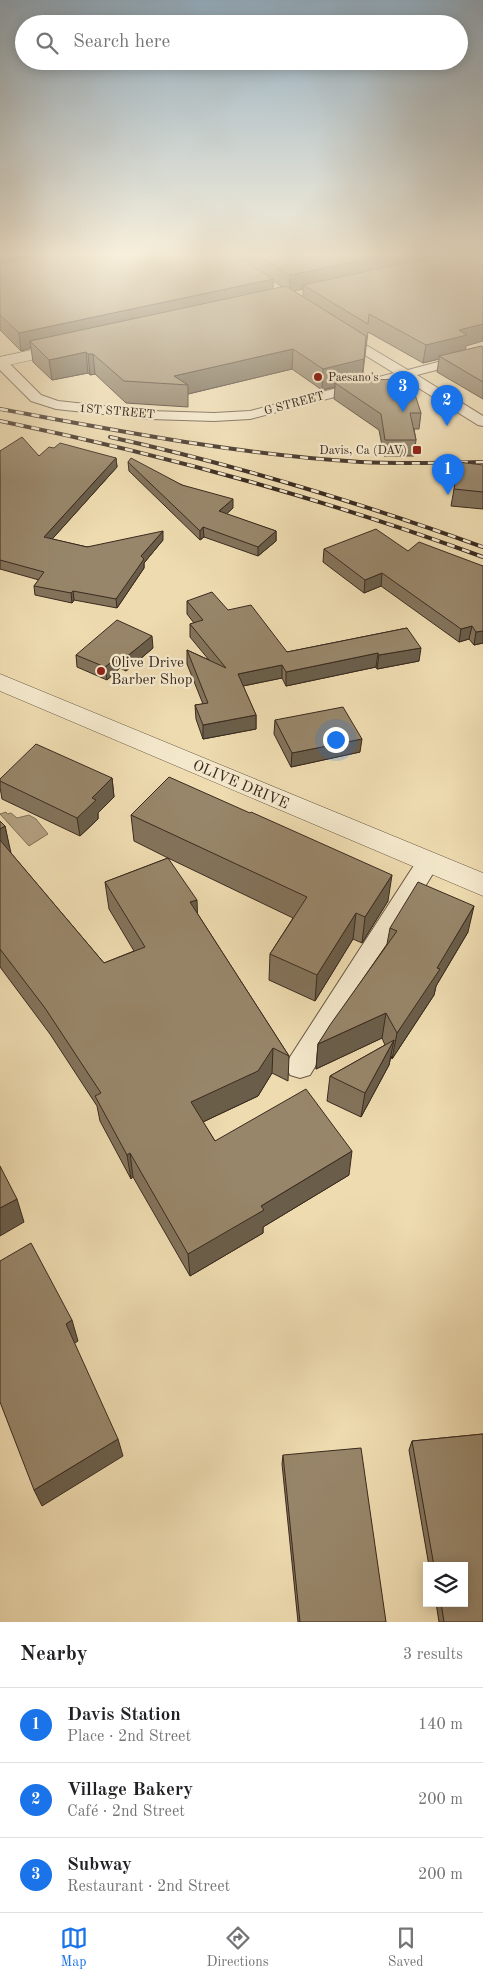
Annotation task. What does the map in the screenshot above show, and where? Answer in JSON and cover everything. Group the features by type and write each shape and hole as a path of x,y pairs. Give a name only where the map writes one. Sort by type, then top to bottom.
{"street":[{"path":"333,329 483,422"},
{"path":"0,362 86,343"},
{"name":"G STREET","path":"250,414 483,354"},
{"name":"1ST STREET","path":"0,362 36,398 56,405 150,415 220,417 250,414"},
{"name":"OLIVE DRIVE","path":"0,682 483,885"},
{"path":"300,1066 428,862"}],"shaded area":[{"path":"6,812 7,814 11,813 17,818 29,815 36,819 48,834 29,846 0,814"}],"building":[{"path":"14,329 39,329 19,333"},
{"path":"87,329 354,329 366,336 364,359 323,369 293,349 174,376 188,385 124,381 93,354 86,352 49,360 30,341"},
{"path":"396,329 464,329 459,330 467,335 426,345"},
{"path":"483,347 483,382 439,356"},
{"path":"362,377 361,380 410,379 421,413 410,413 416,440 385,440 381,414 335,383"},
{"path":"22,437 39,456 49,447 54,448 60,443 116,458 44,537 87,547 163,531 141,556 144,559 116,599 34,586 44,572 0,560 0,451"},
{"path":"131,458 182,485 233,499 219,511 276,531 258,547 203,527 200,531 128,462"},
{"path":"458,462 483,465 483,492 454,489"},
{"path":"376,529 408,551 419,542 483,566 483,631 476,632 472,626 461,629 382,573 365,580 324,549"},
{"path":"212,592 228,610 251,605 287,652 407,628 421,648 379,655 378,653 286,672 282,665 238,674 256,715 203,725 195,705 208,703 187,650 226,668 190,624 203,620 187,601"},
{"path":"117,620 152,636 125,658 119,656 105,667 76,655"},
{"path":"343,707 362,739 292,753 275,720"},
{"path":"36,744 112,778 92,798 96,800 77,818 0,781"},
{"path":"169,777 392,875 365,917 356,913 317,975 270,954 307,897 131,815"},
{"path":"0,821 5,826 0,829"},
{"path":"0,840 104,963 145,947 105,882 168,858 197,900 190,902 289,1056 273,1048 258,1071 191,1102 215,1141 306,1089 352,1151 261,1206 264,1210 188,1254 130,1153 127,1155 95,1096 101,1093 45,1008 0,949"},
{"path":"418,882 474,906 437,968 440,969 397,1033 386,1013 318,1044 397,931 390,928"},
{"path":"394,1040 365,1093 330,1076"},
{"path":"0,1166 17,1199 0,1208"},
{"path":"31,1243 72,1320 66,1324 118,1439 34,1490 0,1402 0,1261"},
{"path":"483,1434 483,1622 444,1622 442,1607 468,1607 468,1562 433,1562 412,1441"},
{"path":"361,1448 386,1622 300,1622 283,1455"}],"railway":[{"path":"6,410 0,409 90,426 270,454 376,463 483,462"},
{"path":"0,421 123,448 244,480 364,516 483,557"},
{"path":"110,437 205,460 298,486 391,515 483,547"}],"place":[{"name":"Paesano's","path":"318,377"},
{"name":"Subway","path":"403,412"},
{"name":"Village Bakery","path":"447,426"},
{"name":"Davis, Ca (DAV)","path":"417,450"},
{"name":"Davis Station","path":"448,495"},
{"name":"Olive Drive Barber Shop","path":"101,671"}]}
